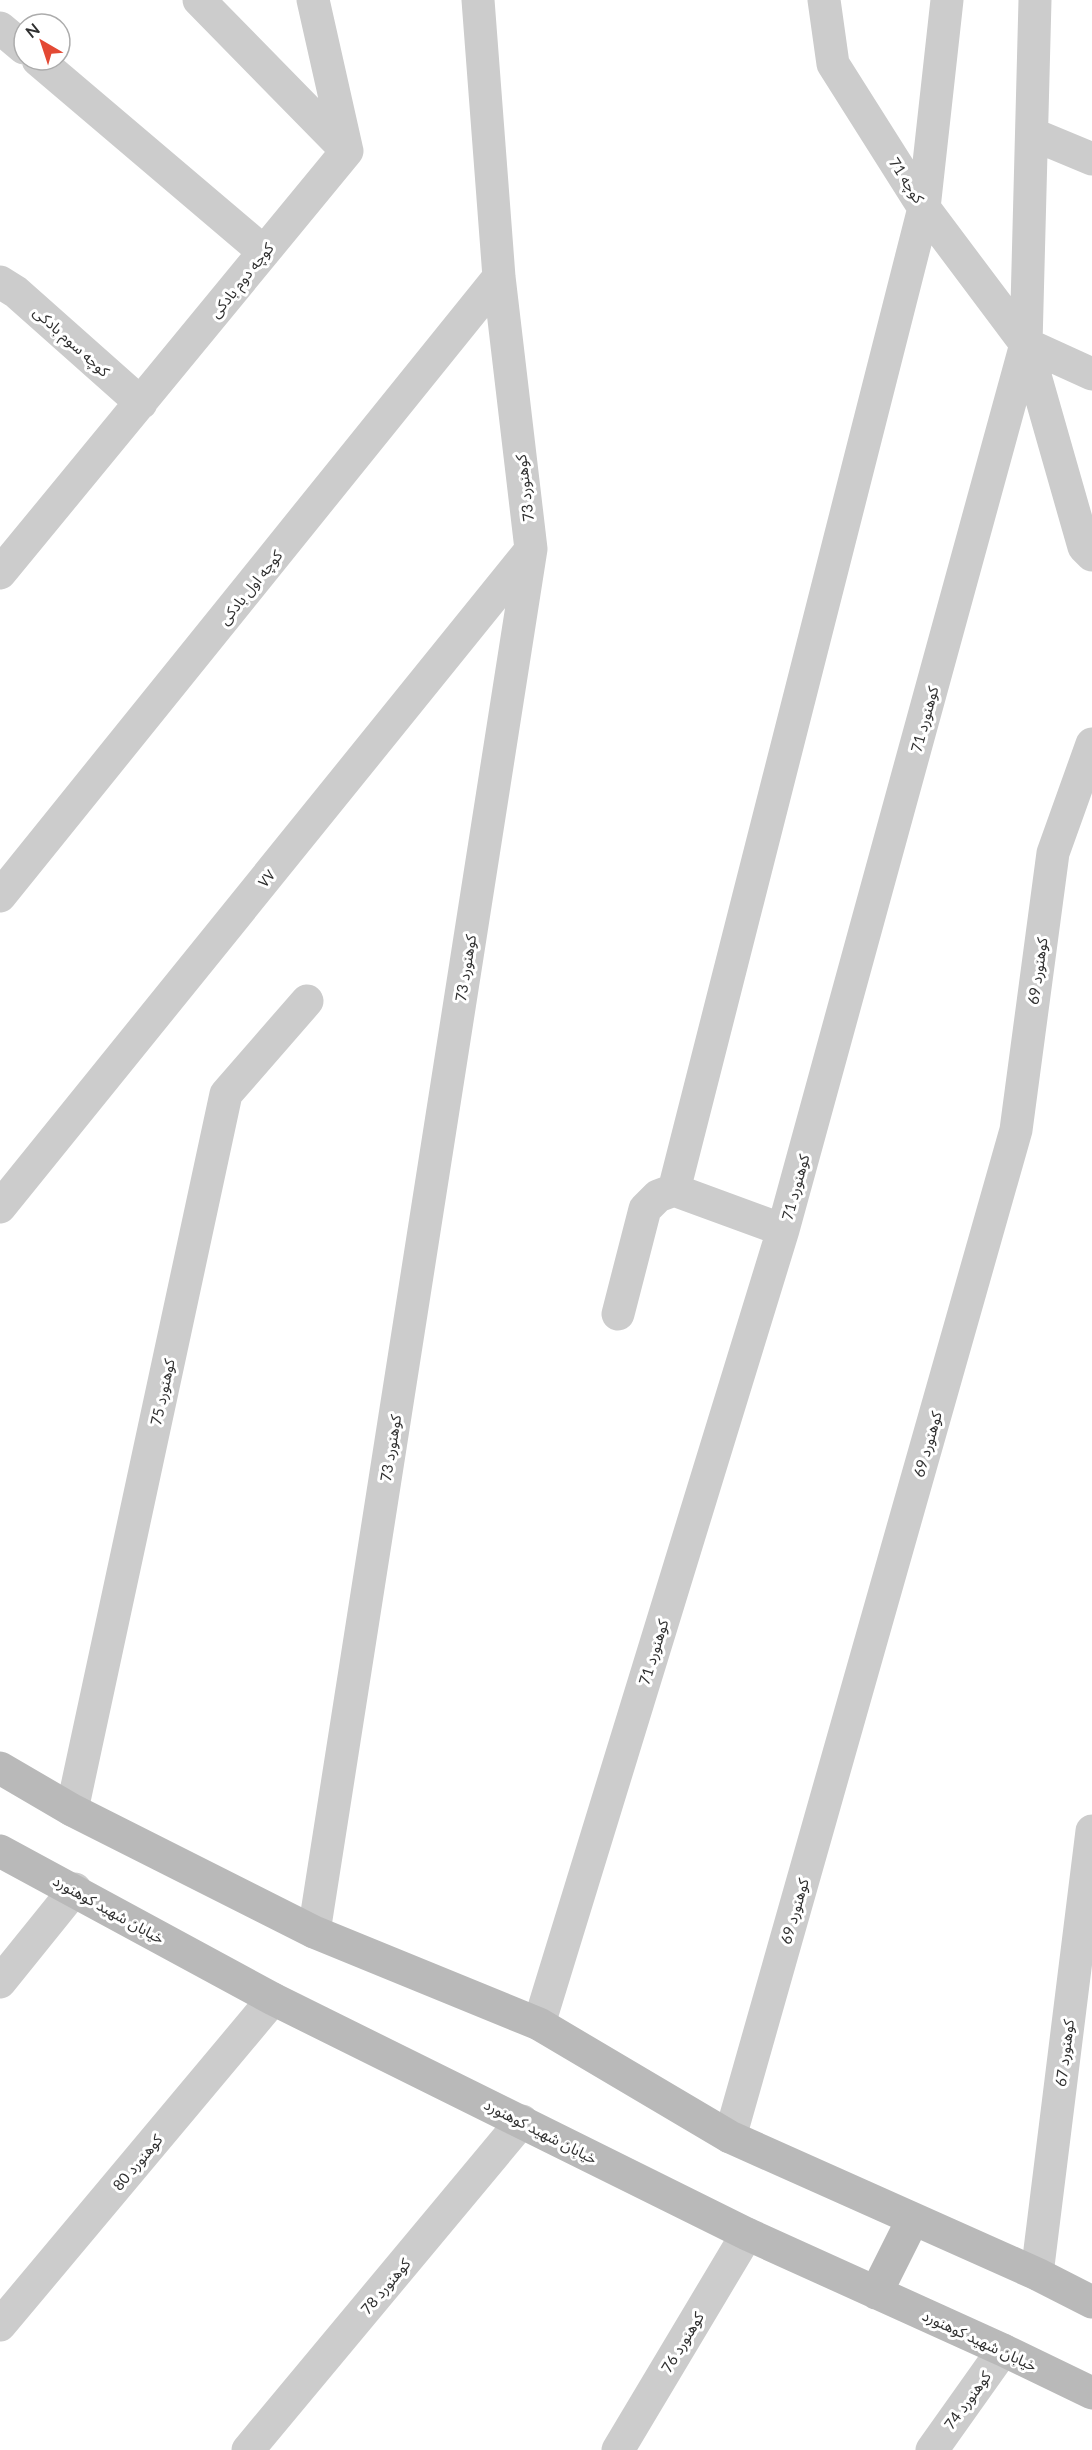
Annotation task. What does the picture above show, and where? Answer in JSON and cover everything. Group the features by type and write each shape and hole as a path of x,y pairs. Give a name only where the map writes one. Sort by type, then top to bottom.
{"main road":[{"path":"0,1768 72,1810 314,1932 539,2024 730,2137 1037,2274 1092,2302"},
{"name":"خیابان شهید کوهنورد","path":"0,1851 75,1889 273,2000 522,2121 747,2235 1003,2350 1092,2394"},
{"path":"876,2293 913,2219"}],"street":[{"path":"199,0 347,151"},
{"path":"313,0 347,151"},
{"name":"کوهنورد 73","path":"314,1932 531,549 499,277 478,0"},
{"name":"کوچه 71","path":"824,0 833,64 924,208 1026,344"},
{"path":"674,1190 924,208 947,0"},
{"name":"کوچه 71","path":"1035,0 1026,344 1084,547 1092,555"},
{"path":"0,28 12,38"},
{"path":"52,72 264,252"},
{"path":"1032,135 1092,159"},
{"name":"کوچه دوم بادکی","path":"0,573 347,151"},
{"name":"کوچه اول بادکی","path":"0,896 499,277"},
{"name":"کوچه سوم بادکی","path":"0,282 16,292 141,403"},
{"path":"1026,344 1092,374"},
{"name":"کوهنورد 71","path":"539,2024 783,1230 1026,344"},
{"name":"۷۷","path":"0,1207 531,549"},
{"name":"کوهنورد 69","path":"730,2137 1016,1130 1053,852 1092,744"},
{"name":"کوهنورد 75","path":"72,1810 226,1094 307,1001"},
{"path":"618,1314 645,1209 658,1196 674,1190 783,1230"},
{"name":"کوهنورد 67","path":"1037,2274 1092,1831"},
{"path":"0,1982 75,1889"},
{"name":"کوهنورد 80","path":"0,2325 273,2000"},
{"name":"کوهنورد 78","path":"248,2450 522,2121"},
{"name":"کوهنورد 76","path":"618,2450 747,2235"},
{"name":"کوهنورد 74","path":"932,2450 1003,2350"}]}
